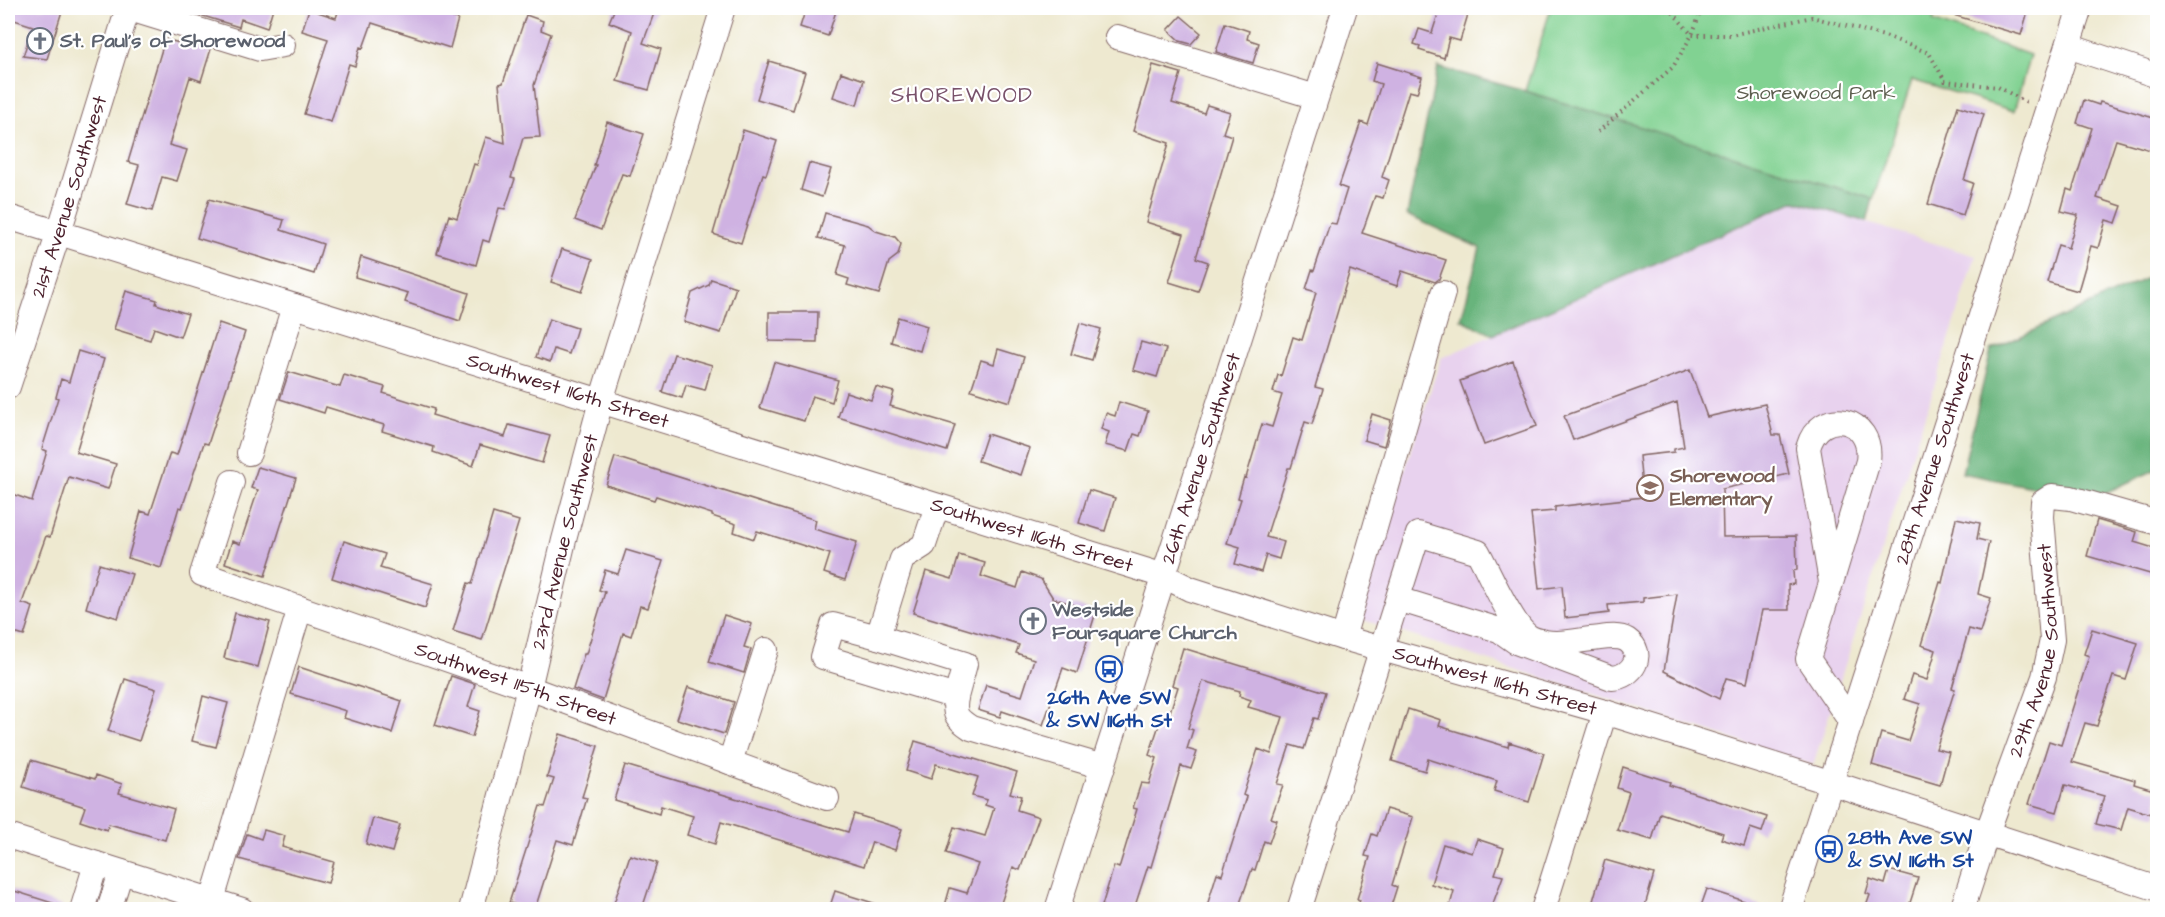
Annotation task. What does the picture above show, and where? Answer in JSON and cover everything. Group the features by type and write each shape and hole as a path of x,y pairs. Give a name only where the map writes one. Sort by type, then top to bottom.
{"street":[{"path":"128,8 260,49 283,45"},
{"name":"21st Avenue Southwest","path":"8,387 59,232 128,8"},
{"name":"23rd Avenue Southwest","path":"471,909 530,688 564,540 601,401 723,8"},
{"name":"26th Avenue Southwest","path":"1057,909 1345,8"},
{"name":"28th Avenue Southwest","path":"1790,909 2080,8"},
{"path":"1117,37 1316,97"},
{"path":"2068,46 2157,75"},
{"name":"Southwest 116th Street","path":"8,216 1164,576 1190,589 1343,638 1605,712 1832,783 2157,889"},
{"path":"1343,638 1443,293"},
{"path":"249,453 294,306"},
{"path":"1831,582 1808,448 1817,430 1835,421 1846,422 1863,432 1870,451 1868,461 1808,659 1851,722"},
{"name":"Southwest 115th Street","path":"232,482 202,574 530,688 828,798"},
{"name":"29th Avenue Southwest","path":"1962,909 2044,677 2052,640 2042,517 2043,502 2052,496 2071,498 2157,523"},
{"path":"878,637 902,559 924,545 937,506"},
{"path":"1299,909 1418,534 1478,552 1506,624 1516,642 1612,678 1626,675 1635,664 1635,650 1619,636 1559,643 1545,642 1528,637 1506,624 1398,599"},
{"path":"8,836 225,906 300,608"},
{"path":"956,697 823,657 833,625 965,664 954,708 958,720 971,728 1103,767"},
{"path":"730,762 766,650"},
{"path":"1543,909 1605,712"},
{"path":"82,909 96,864"},
{"path":"109,909 121,872"}],"path":[{"path":"1669,8 1692,35 1731,35 1812,17 1888,37 1929,53 1945,81 1998,87 2046,113"},
{"path":"1598,132 1672,67 1692,35 1702,8"}],"shaded area":[{"name":"Shorewood Elementary","path":"1795,201 1976,256 1813,765 1357,618 1441,358"}],"green space":[{"name":"Shorewood Park","path":"1551,8 1937,8 1933,21 2030,55 2014,111 1912,80 1873,199 1525,91"},
{"path":"1438,67 1525,91 1873,199 1867,222 1795,201 1493,335 1461,319 1480,248 1407,215"},
{"path":"2145,279 2157,282 2157,469 2092,499 1962,473 1991,350"}],"building":[{"name":"St. Paul's of Shorewood","path":"8,8 63,8 47,59 23,56 33,26 8,18"},
{"path":"202,8 273,8 267,28 241,19 239,27 200,15"},
{"path":"334,8 419,8 458,19 450,48 372,23 363,48 360,47 355,66 349,64 331,122 304,114 328,39 302,31 309,9 336,18 338,12 334,11"},
{"path":"615,8 656,8 643,43 661,49 649,90 617,81 632,31 609,22"},
{"path":"806,8 837,8 828,36 800,27"},
{"path":"1440,8 1469,11 1460,41 1449,38 1444,58 1419,50 1420,46 1414,44 1419,29 1432,33"},
{"path":"1943,8 2029,8 2021,35 1943,12"},
{"path":"526,15 543,21 541,30 551,34 534,85 540,137 523,138 511,178 515,179 505,209 499,208 489,242 483,240 476,265 437,253 449,215 457,218 474,164 477,165 486,137 505,143 499,84 503,83"},
{"path":"1181,16 1201,33 1191,44 1180,41 1168,30"},
{"path":"1225,23 1249,31 1247,39 1259,43 1253,63 1216,52"},
{"path":"165,39 211,49 201,81 190,77 169,145 187,150 177,181 162,177 152,211 127,204 139,165 128,162"},
{"path":"769,61 805,72 793,110 757,99"},
{"path":"1377,63 1422,77 1417,93 1409,91 1382,177 1389,180 1383,198 1375,196 1362,233 1446,260 1439,279 1435,282 1402,271 1397,286 1350,270 1315,387 1323,389 1312,424 1305,422 1266,537 1284,542 1279,559 1266,555 1261,572 1235,564 1240,547 1227,543 1241,499 1238,498 1244,477 1246,478 1262,424 1272,427 1282,395 1273,392 1278,375 1281,376 1293,337 1302,340 1316,292 1306,289 1330,223 1336,224 1347,189 1339,186 1361,122 1368,125 1381,84 1372,81"},
{"path":"1153,65 1181,73 1172,103 1204,113 1207,105 1230,112 1223,133 1232,136 1196,258 1208,262 1198,291 1169,282 1184,234 1146,222 1169,143 1133,131"},
{"path":"841,72 864,80 857,105 833,97"},
{"path":"2084,100 2099,105 2100,102 2157,119 2157,152 2116,140 2097,198 2122,206 2116,223 2106,220 2098,248 2091,246 2078,291 2047,282 2058,245 2068,248 2078,215 2061,211 2067,189 2072,191 2092,128 2077,123"},
{"path":"1958,106 1984,114 1964,180 1973,183 1963,215 1928,204"},
{"path":"607,122 644,134 630,176 622,174 601,230 575,220 596,165 594,165"},
{"path":"743,130 777,141 766,175 763,174 741,243 713,234"},
{"path":"809,163 831,169 822,197 801,190"},
{"path":"209,199 284,220 281,230 323,244 314,274 197,238"},
{"path":"825,213 868,225 876,231 895,237 901,244 898,255 889,262 879,294 847,285 849,279 837,275 845,245 818,238"},
{"path":"562,249 593,259 582,292 551,282"},
{"path":"361,257 469,293 460,321 405,302 408,293 355,277"},
{"path":"711,279 736,287 721,333 684,322 692,293 709,285"},
{"path":"126,291 157,300 156,304 188,314 180,337 154,328 150,340 114,329"},
{"path":"769,312 818,312 817,342 769,341"},
{"path":"898,317 927,326 920,351 891,342"},
{"path":"549,319 577,328 569,354 554,349 550,362 536,357"},
{"path":"219,323 245,332 208,444 204,443 182,508 179,507 161,568 128,558 141,511 150,514 170,453 177,455"},
{"path":"1080,323 1101,329 1092,360 1071,354"},
{"path":"1141,342 1166,349 1157,377 1133,370"},
{"path":"998,349 1024,357 1010,402 971,390 981,360 994,364"},
{"path":"78,351 104,359 76,452 116,464 108,489 69,477 50,537 46,536 22,603 33,607 24,636 11,632 9,637 8,508 12,494 32,501 47,451 42,449 58,398 56,397 61,379 69,382"},
{"path":"674,354 712,365 705,390 686,385 682,398 662,392"},
{"path":"1513,361 1537,426 1484,445 1460,381"},
{"path":"774,362 838,380 832,402 812,396 804,421 760,408"},
{"path":"1690,370 1707,417 1765,404 1773,435 1780,435 1789,474 1722,489 1723,537 1796,536 1797,570 1793,571 1794,584 1788,585 1789,610 1762,610 1747,683 1726,678 1719,699 1664,671 1677,594 1643,598 1643,602 1608,605 1609,613 1565,618 1562,586 1539,589 1531,513 1555,511 1555,507 1643,497 1639,456 1674,452 1674,449 1684,447 1677,402 1573,440 1564,416"},
{"path":"289,372 340,387 344,375 385,387 383,393 434,409 432,415 505,437 509,425 550,436 542,463 480,445 473,466 433,452 434,447 382,431 384,425 326,407 324,413 280,399"},
{"path":"876,387 894,392 890,406 955,425 947,451 838,417 846,392 871,400"},
{"path":"1119,402 1148,411 1140,436 1134,434 1128,451 1105,445 1109,432 1101,429 1106,413 1115,416"},
{"path":"1372,414 1391,420 1384,446 1364,440"},
{"path":"987,434 1030,448 1021,475 978,461"},
{"path":"615,457 816,520 814,529 857,542 845,580 824,573 830,554 757,531 754,539 734,532 736,524 712,516 712,514 656,496 654,500 606,485"},
{"path":"258,467 296,478 265,576 225,563 232,541 240,544 258,490 251,488"},
{"path":"1089,490 1115,498 1105,531 1079,523"},
{"path":"493,513 519,521 482,640 453,631 468,583 472,584"},
{"path":"1956,518 1980,523 1977,539 1989,542 1978,594 1991,598 1980,632 1969,629 1952,688 1955,689 1936,749 1949,752 1940,785 1872,765 1881,733 1908,741 1920,704 1904,699 1912,675 1927,680 1936,650 1921,645 1940,582 1942,583"},
{"path":"2097,520 2137,532 2134,542 2157,549 2157,576 2087,556"},
{"path":"344,541 385,554 380,568 433,584 425,608 332,578"},
{"path":"626,550 663,561 648,608 640,606 631,636 623,633 603,700 573,689 605,592 599,590 605,570 618,574"},
{"path":"959,555 985,563 981,576 1017,588 1022,572 1041,579 1053,598 1096,612 1077,673 1063,668 1043,725 1002,711 1000,717 978,710 986,685 1022,696 1034,659 1016,653 1019,645 913,613 926,571 952,579"},
{"path":"99,564 132,574 118,618 86,608"},
{"path":"235,613 270,622 258,667 224,658"},
{"path":"724,615 752,624 744,647 751,649 744,673 709,662"},
{"path":"2092,629 2138,643 2126,680 2113,676 2097,726 2085,723 2072,762 2135,780 2134,784 2157,791 2157,816 2128,807 2121,830 2096,824 2104,796 2065,785 2057,812 2029,804 2049,741 2061,745 2089,656 2084,654"},
{"path":"1183,648 1326,692 1318,719 1314,718 1304,749 1290,745 1277,784 1283,785 1271,818 1277,820 1269,843 1264,841 1255,870 1252,869 1238,909 1206,909 1217,873 1222,875 1247,797 1243,795 1258,749 1271,754 1283,717 1248,707 1251,700 1239,696 1240,691 1203,681 1188,728 1193,730 1187,749 1197,752 1191,769 1181,766 1151,867 1148,866 1134,909 1101,909 1114,866 1119,868 1137,809 1133,808 1141,783 1149,784 1157,758 1149,755 1161,719 1167,721 1178,687 1172,685"},
{"path":"299,667 402,701 392,733 344,718 346,711 291,694"},
{"path":"451,676 475,684 468,707 480,711 472,737 435,725"},
{"path":"125,679 156,689 139,741 108,731"},
{"path":"688,687 734,702 724,734 677,719"},
{"path":"203,696 228,703 216,747 192,741"},
{"path":"1408,709 1441,720 1439,726 1508,747 1509,742 1544,753 1529,802 1494,791 1497,781 1428,759 1425,771 1392,761"},
{"path":"560,734 598,746 582,797 587,798 573,845 557,840 535,909 531,909 509,903 540,806 545,807 554,779 547,777"},
{"path":"915,741 1017,772 1010,793 1021,796 1017,810 1039,817 1020,870 1013,867 999,909 944,909 950,888 967,893 978,864 946,853 954,827 985,836 994,808 985,805 987,800 972,796 978,777 936,764 931,779 906,771"},
{"path":"31,760 95,779 96,775 122,784 119,793 174,809 165,840 109,824 107,830 80,821 85,807 23,787"},
{"path":"625,765 848,832 854,814 902,829 895,850 872,842 864,866 721,822 715,844 687,835 693,816 661,806 659,814 614,800"},
{"path":"1623,767 1670,782 1669,785 1767,817 1762,832 1750,828 1744,846 1721,839 1723,833 1660,813 1652,840 1617,830 1629,792 1617,788"},
{"path":"1386,809 1413,817 1392,885 1397,887 1390,909 1357,909 1360,900 1357,899 1370,857 1365,856 1372,834 1377,836"},
{"path":"373,818 400,825 392,852 366,844"},
{"path":"264,830 285,836 282,847 334,862 328,883 239,859 247,834 261,839"},
{"path":"1477,839 1504,848 1495,874 1503,876 1491,909 1449,909 1454,891 1431,884 1443,844 1472,853"},
{"path":"630,855 657,863 642,909 612,909"},
{"path":"1605,860 1654,874 1644,909 1624,909 1593,901"},
{"path":"1889,870 1918,878 1908,909 1865,909 1870,895 1866,893 1870,879 1885,884"},
{"path":"8,889 62,906 62,909 8,909"},
{"path":"1707,889 1760,906 1759,909 1700,909"},
{"path":"835,891 883,906 882,909 829,909"}],"place":[{"name":"St. Paul's of Shorewood","path":"40,41"},
{"name":"Shorewood Elementary","path":"1650,488"},
{"name":"Westside Foursquare Church","path":"1033,621"},
{"name":"26th Ave SW & SW 116th St","path":"1109,669"},
{"name":"28th Ave SW & SW 116th St","path":"1829,849"}],"district":[{"name":"SHOREWOOD","path":"962,95"}]}
